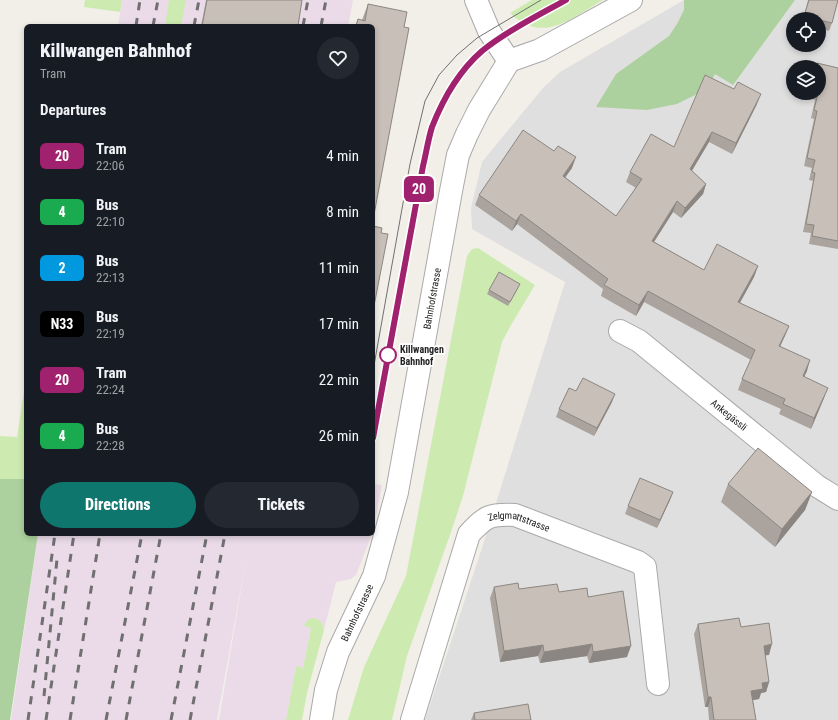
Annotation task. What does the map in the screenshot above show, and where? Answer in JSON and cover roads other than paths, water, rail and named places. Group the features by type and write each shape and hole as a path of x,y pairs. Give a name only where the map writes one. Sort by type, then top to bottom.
{"street":[{"path":"476,0 489,31 509,61 540,50 631,0"},
{"name":"Bahnhofstrasse","path":"321,720 326,690 338,652 374,576 397,492 458,156 479,110 509,61"},
{"name":"Ankegässli","path":"620,331 639,341 817,486 838,499"},
{"name":"Zelgmattstrasse","path":"412,720 469,534 482,520 496,514 515,515 638,562 645,567 658,684"}],"tram line":[{"path":"375,360 410,164 425,101 439,75 457,55 477,38 541,0"},
{"path":"375,427 423,166 432,131 442,104 457,79 484,51 515,29 566,0"},
{"name":"20","path":"375,427 423,166 432,128 445,97 463,71 482,51 517,27 566,0"}],"railway":[{"path":"136,24 140,0"},
{"path":"153,24 158,0"},
{"path":"194,24 199,0"},
{"path":"303,24 308,0"},
{"path":"321,24 326,0"},
{"path":"28,720 55,536"},
{"path":"46,720 74,536"},
{"path":"70,720 100,536"},
{"path":"106,720 142,536"},
{"path":"126,720 161,536"},
{"path":"171,720 207,536"},
{"path":"190,720 225,536"},
{"path":"44,696 57,559"}],"place":[{"name":"Killwangen Bahnhof","path":"388,355"}]}
